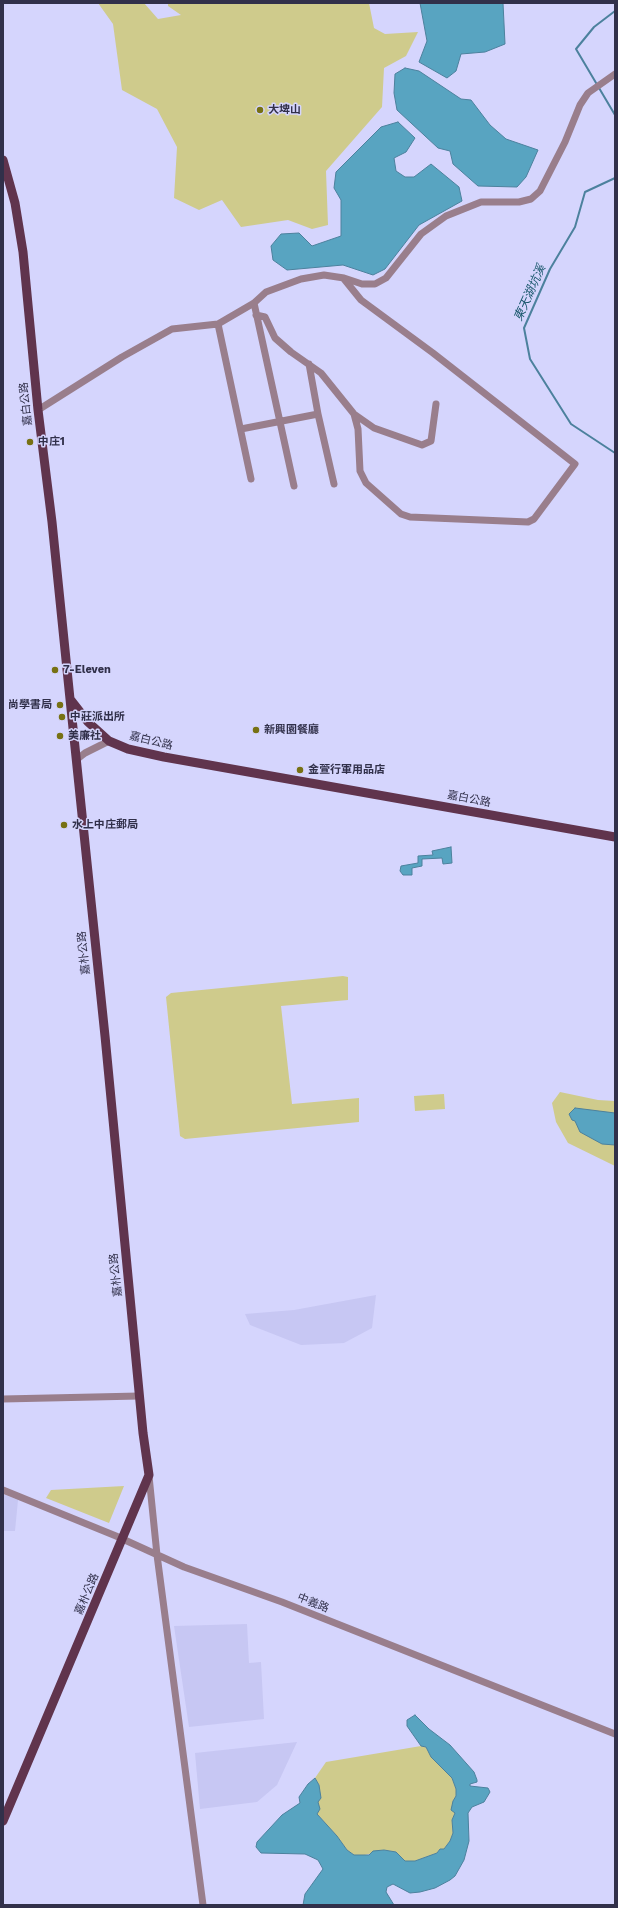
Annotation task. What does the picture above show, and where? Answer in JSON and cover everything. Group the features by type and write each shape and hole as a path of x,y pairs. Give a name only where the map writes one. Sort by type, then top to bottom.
{"main road":[{"name":"嘉白公路","path":"3,161 15,203 23,252 38,410 52,522 70,699 88,722 109,740 128,748 164,757 615,837"},
{"name":"嘉朴公路","path":"3,1821 149,1475 139,1396 70,699"}],"street":[{"path":"38,410 160,334 172,329 218,324 254,303 266,292 301,279 324,275 344,278 362,284 375,284 386,278 421,234 446,216 462,208 481,202 518,202 531,199 540,191 565,142 580,105 588,93 615,74"},
{"path":"344,278 361,300 433,353 575,464 534,519 528,522 410,518 401,514 366,483 360,471 358,429 354,414"},
{"path":"254,303 294,486"},
{"path":"256,315 265,317 275,338 321,373 354,414 374,428 422,445 431,441 436,404"},
{"path":"218,324 251,479"},
{"path":"309,364 318,414 334,484"},
{"path":"241,429 318,414"},
{"path":"76,760 85,753 109,740"},
{"path":"3,1399 139,1396"},
{"path":"149,1475 203,1905"},
{"name":"中義路","path":"3,1490 123,1539 158,1555 615,1734"}],"shaded area":[{"path":"98,3 144,3 158,19 181,15 168,6 168,3 369,3 374,28 385,34 418,32 406,56 384,68 382,107 326,171 328,225 312,229 288,220 241,227 222,200 199,210 174,198 177,147 157,109 122,90 113,24"},
{"path":"420,3 503,3 505,44 485,52 461,54 456,71 447,78 419,62 427,41"},
{"path":"405,68 419,71 461,99 471,100 490,125 506,139 538,150 526,177 517,187 478,186 453,164 450,151 438,148 397,110 394,93 395,74"},
{"path":"398,122 415,138 406,152 394,158 396,171 405,177 414,177 431,164 459,187 462,201 419,225 385,269 373,275 343,265 287,270 273,260 271,246 281,234 299,233 312,246 341,236 341,200 334,188 336,172 381,127"},
{"path":"451,847 452,863 443,864 442,858 422,859 422,866 412,868 412,875 403,875 400,871 401,866 418,863 418,856 433,855 432,851"},
{"path":"343,976 348,977 348,1000 281,1006 292,1104 359,1098 359,1122 185,1139 180,1136 166,997 171,993"},
{"path":"560,1092 598,1100 615,1101 615,1166 568,1143 556,1122 552,1103"},
{"path":"444,1094 445,1109 415,1111 414,1096"},
{"path":"575,1108 615,1113 615,1145 602,1144 580,1132 575,1121 572,1120 569,1114"},
{"path":"376,1295 372,1328 344,1343 301,1345 250,1325 245,1314 294,1310"},
{"path":"124,1486 109,1523 46,1498 51,1490"},
{"path":"3,1494 18,1500 15,1531 3,1531"},
{"path":"247,1624 249,1663 261,1662 264,1719 189,1727 174,1626"},
{"path":"415,1715 429,1729 450,1745 474,1772 477,1782 470,1784 470,1786 488,1788 490,1792 484,1802 472,1807 468,1813 469,1841 464,1860 455,1876 435,1888 420,1892 410,1893 393,1884 387,1887 386,1892 394,1905 303,1905 305,1894 323,1869 318,1860 305,1854 261,1853 256,1847 257,1842 282,1815 300,1803 299,1797 308,1784 315,1778 319,1785 321,1798 318,1802 320,1809 317,1814 337,1836 347,1850 354,1855 369,1855 373,1851 384,1850 396,1852 405,1861 415,1861 437,1853 440,1849 444,1849 450,1841 453,1833 452,1820 455,1813 451,1810 456,1796 456,1789 452,1778 431,1757 426,1747 421,1746 407,1726 407,1720"},
{"path":"297,1742 277,1785 257,1802 200,1809 195,1753"},
{"path":"421,1746 426,1747 432,1757 452,1778 456,1789 456,1796 453,1801 455,1813 452,1820 453,1833 450,1841 444,1849 440,1849 437,1853 415,1861 405,1861 396,1852 384,1850 361,1856 354,1855 347,1850 337,1836 317,1814 319,1785 315,1778 326,1762"}],"waterway":[{"name":"東天湖坑溪","path":"615,11 594,27 576,49 615,115"},
{"name":"東天湖坑溪","path":"615,178 585,192 575,227 550,269 524,328 530,359 571,424 615,453"}],"place":[{"name":"大埤山","path":"260,110"},
{"name":"中庄1","path":"30,442"},
{"name":"7-Eleven","path":"55,670"},
{"name":"尚學書局","path":"60,705"},
{"name":"中莊派出所","path":"62,717"},
{"name":"新興園餐廳","path":"256,730"},
{"name":"美廉社","path":"60,736"},
{"name":"金萱行軍用品店","path":"300,770"},
{"name":"水上中庄郵局","path":"64,825"}]}
